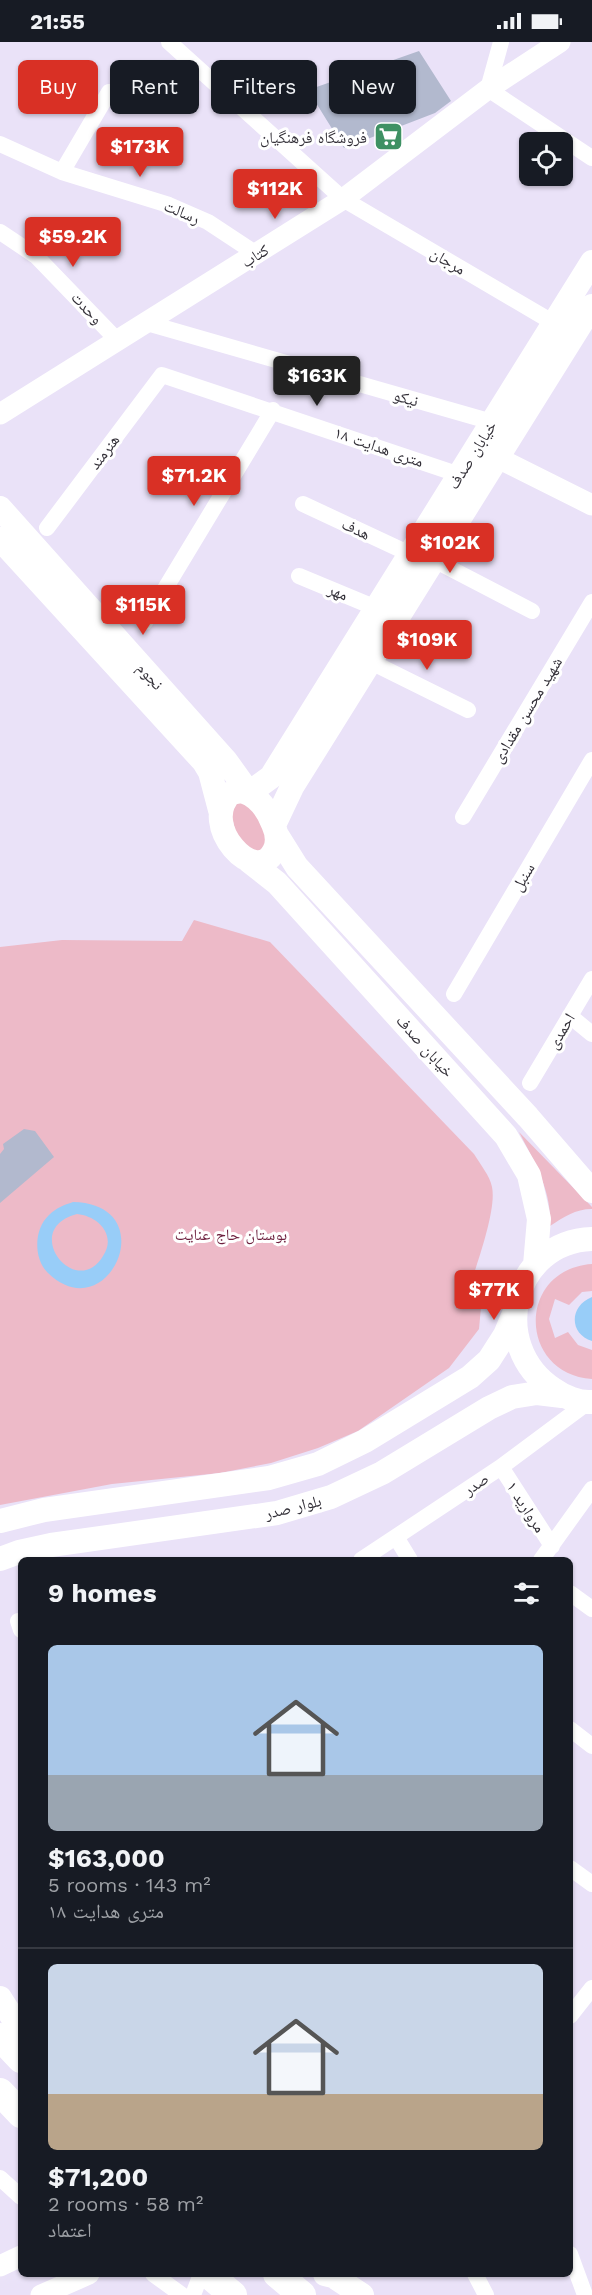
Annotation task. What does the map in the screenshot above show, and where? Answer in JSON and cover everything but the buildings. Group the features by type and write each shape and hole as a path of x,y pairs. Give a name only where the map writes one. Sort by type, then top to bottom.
{"highway":[{"path":"0,2037 18,2056"},
{"path":"0,2092 18,2111"},
{"path":"212,2277 233,2295"},
{"path":"281,2277 302,2295"}],"main road":[{"name":"خیابان صدف","path":"249,793 271,777 592,262"},
{"name":"خیابان صدف","path":"592,306 292,787 275,830 297,867 528,1117 592,1191"},
{"name":"نجوم","path":"0,507 226,761 249,793"},
{"name":"نجوم","path":"0,539 204,762 210,772 220,810"},
{"path":"242,791 249,793 261,802 275,830 276,847 270,858 261,862 249,861 241,856 231,846 223,830 221,804 231,793 242,791"},
{"name":"خیابان صدف","path":"249,861 277,883 506,1136 529,1175 539,1219 536,1264"},
{"path":"590,1402 562,1396 541,1381 525,1361 516,1337 515,1311 521,1286 536,1264 556,1248 580,1239 592,1239"},
{"name":"بلوار صدر","path":"0,1521 44,1510 269,1478 318,1464 365,1441 470,1377 489,1360 515,1311"},
{"name":"بلوار صدر","path":"0,1559 51,1545 288,1510 331,1497 382,1473 489,1408 512,1397 537,1393 562,1396"},
{"path":"0,1998 18,2026"},
{"path":"335,2277 362,2295"}],"street":[{"name":"مرجان","path":"169,42 343,200 554,324"},
{"path":"501,42 488,89 592,158"},
{"name":"کتاب","path":"0,414 343,200 488,89 560,42"},
{"path":"62,172 109,92"},
{"name":"رسالت","path":"0,144 62,172 169,205 208,222 258,255"},
{"name":"وحدت","path":"0,232 36,256 118,341"},
{"name":"نیکو","path":"147,323 492,422"},
{"name":"۱۸ متری هدایت","path":"162,375 273,410 460,475"},
{"name":"هنرمند","path":"47,528 162,375"},
{"path":"145,622 273,410"},
{"path":"498,458 592,505"},
{"name":"هدف","path":"303,504 410,554"},
{"path":"434,560 532,611"},
{"name":"مهر","path":"299,576 376,608"},
{"name":"شهید محسن مقدادی","path":"463,817 592,602"},
{"path":"370,662 468,710"},
{"name":"سنبل","path":"454,994 592,760"},
{"name":"احمدی","path":"530,1083 592,979"},
{"path":"570,1016 592,1034"},
{"name":"صدر","path":"366,1557 501,1467 590,1402"},
{"name":"مروارید ۱","path":"501,1467 552,1546"},
{"path":"543,1557 592,1489"},
{"path":"396,1537 408,1557"},
{"path":"573,1595 592,1609"},
{"path":"573,1732 592,1746"},
{"path":"573,1870 592,1884"},
{"path":"573,2013 590,1996"},
{"path":"0,2178 18,2194"},
{"path":"0,2266 18,2257"},
{"path":"573,2262 585,2295"},
{"path":"41,2295 81,2277"},
{"path":"157,2277 182,2295"},
{"path":"193,2295 200,2277"},
{"path":"477,2277 486,2295"}],"green space":[{"path":"248,801 269,839 257,855 237,838 230,809 234,803"},
{"name":"بوستان حاج عنایت","path":"194,920 270,942 474,1154 489,1179 493,1197 480,1255 468,1293 482,1296 479,1329 449,1368 358,1431 318,1448 271,1463 220,1473 112,1484 0,1505 0,947 62,940 182,941"},
{"path":"519,1132 592,1209 575,1212 550,1226 545,1189"},
{"path":"592,1264 592,1291 582,1292 569,1305 555,1299 549,1319 555,1338 568,1332 578,1345 592,1350 592,1379 567,1373 550,1359 539,1341 536,1321 539,1301 550,1283 567,1270"}],"water":[{"path":"73,1202 101,1208 116,1222 121,1241 118,1260 107,1277 90,1287 70,1287 48,1273 43,1267 38,1252 38,1236 44,1221 54,1210","holes":["77,1214 92,1218 103,1228 108,1241 103,1256 92,1268 79,1271 58,1258 53,1246 53,1233 60,1222"]},
{"path":"592,1297 592,1341 579,1332 575,1320 579,1307"}],"place":[{"name":"فروشگاه فرهنگیان","path":"388,137"}]}
